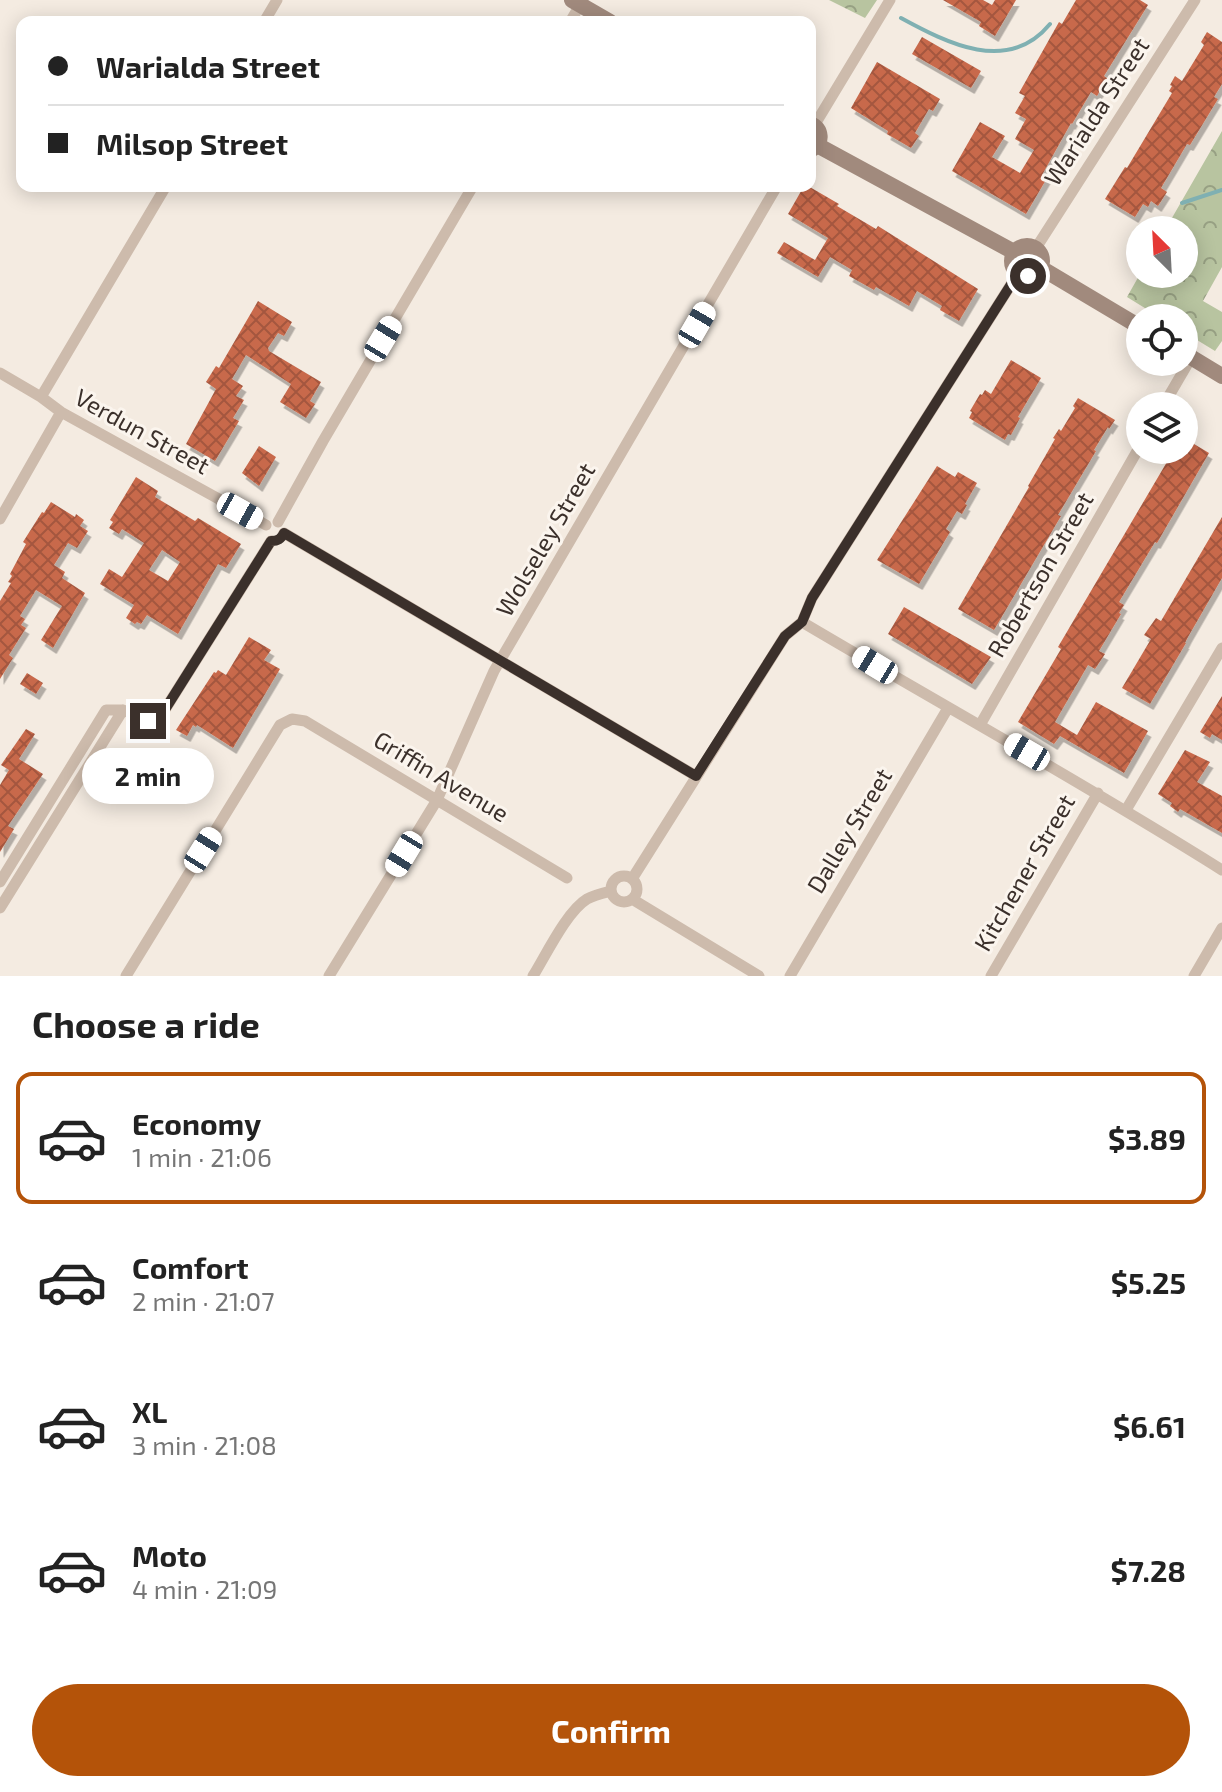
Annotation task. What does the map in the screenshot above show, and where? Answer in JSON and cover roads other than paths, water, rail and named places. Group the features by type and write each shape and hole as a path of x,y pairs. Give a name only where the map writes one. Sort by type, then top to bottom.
{"main road":[{"path":"578,2 600,16"},
{"path":"816,149 1014,252"},
{"path":"1027,245 1036,248 1043,258 1041,268 1028,276 1016,271 1012,262 1014,252 1027,245"},
{"path":"1041,268 1126,319"},
{"path":"1198,362 1222,376"}],"street":[{"path":"816,119 890,0"},
{"name":"Warialda Street","path":"1036,248 1195,0"},
{"path":"41,397 162,192"},
{"path":"470,192 281,527 282,538 271,541 265,536 264,530 271,521 281,527 500,662 696,776"},
{"name":"Wolseley Street","path":"329,976 437,800 494,671 774,192"},
{"path":"632,879 785,636 802,622 812,598 1012,283 1016,271"},
{"name":"Verdun Street","path":"0,373 61,412 266,525"},
{"path":"0,519 61,412"},
{"name":"Robertson Street","path":"980,725 1130,464"},
{"path":"0,882 106,710 123,710 148,721 159,719 271,541"},
{"path":"802,622 1098,793 1222,870"},
{"path":"1126,810 1218,665 1222,648"},
{"name":"Dalley Street","path":"790,976 948,708"},
{"path":"0,908 123,710"},
{"name":"Griffin Avenue","path":"126,976 280,725 292,719 305,721 567,878"},
{"name":"Kitchener Street","path":"991,976 1098,793"},
{"path":"625,876 632,879 637,888 632,899 625,902 617,900 611,891 612,883 625,876"},
{"path":"533,976 579,906 589,898 611,891"},
{"path":"632,899 737,971 759,976"},
{"path":"1194,976 1222,928"}],"waterway":[{"path":"901,18 957,44 977,50 997,51 1015,48 1033,39 1050,24"},
{"path":"1182,203 1222,190"}]}
